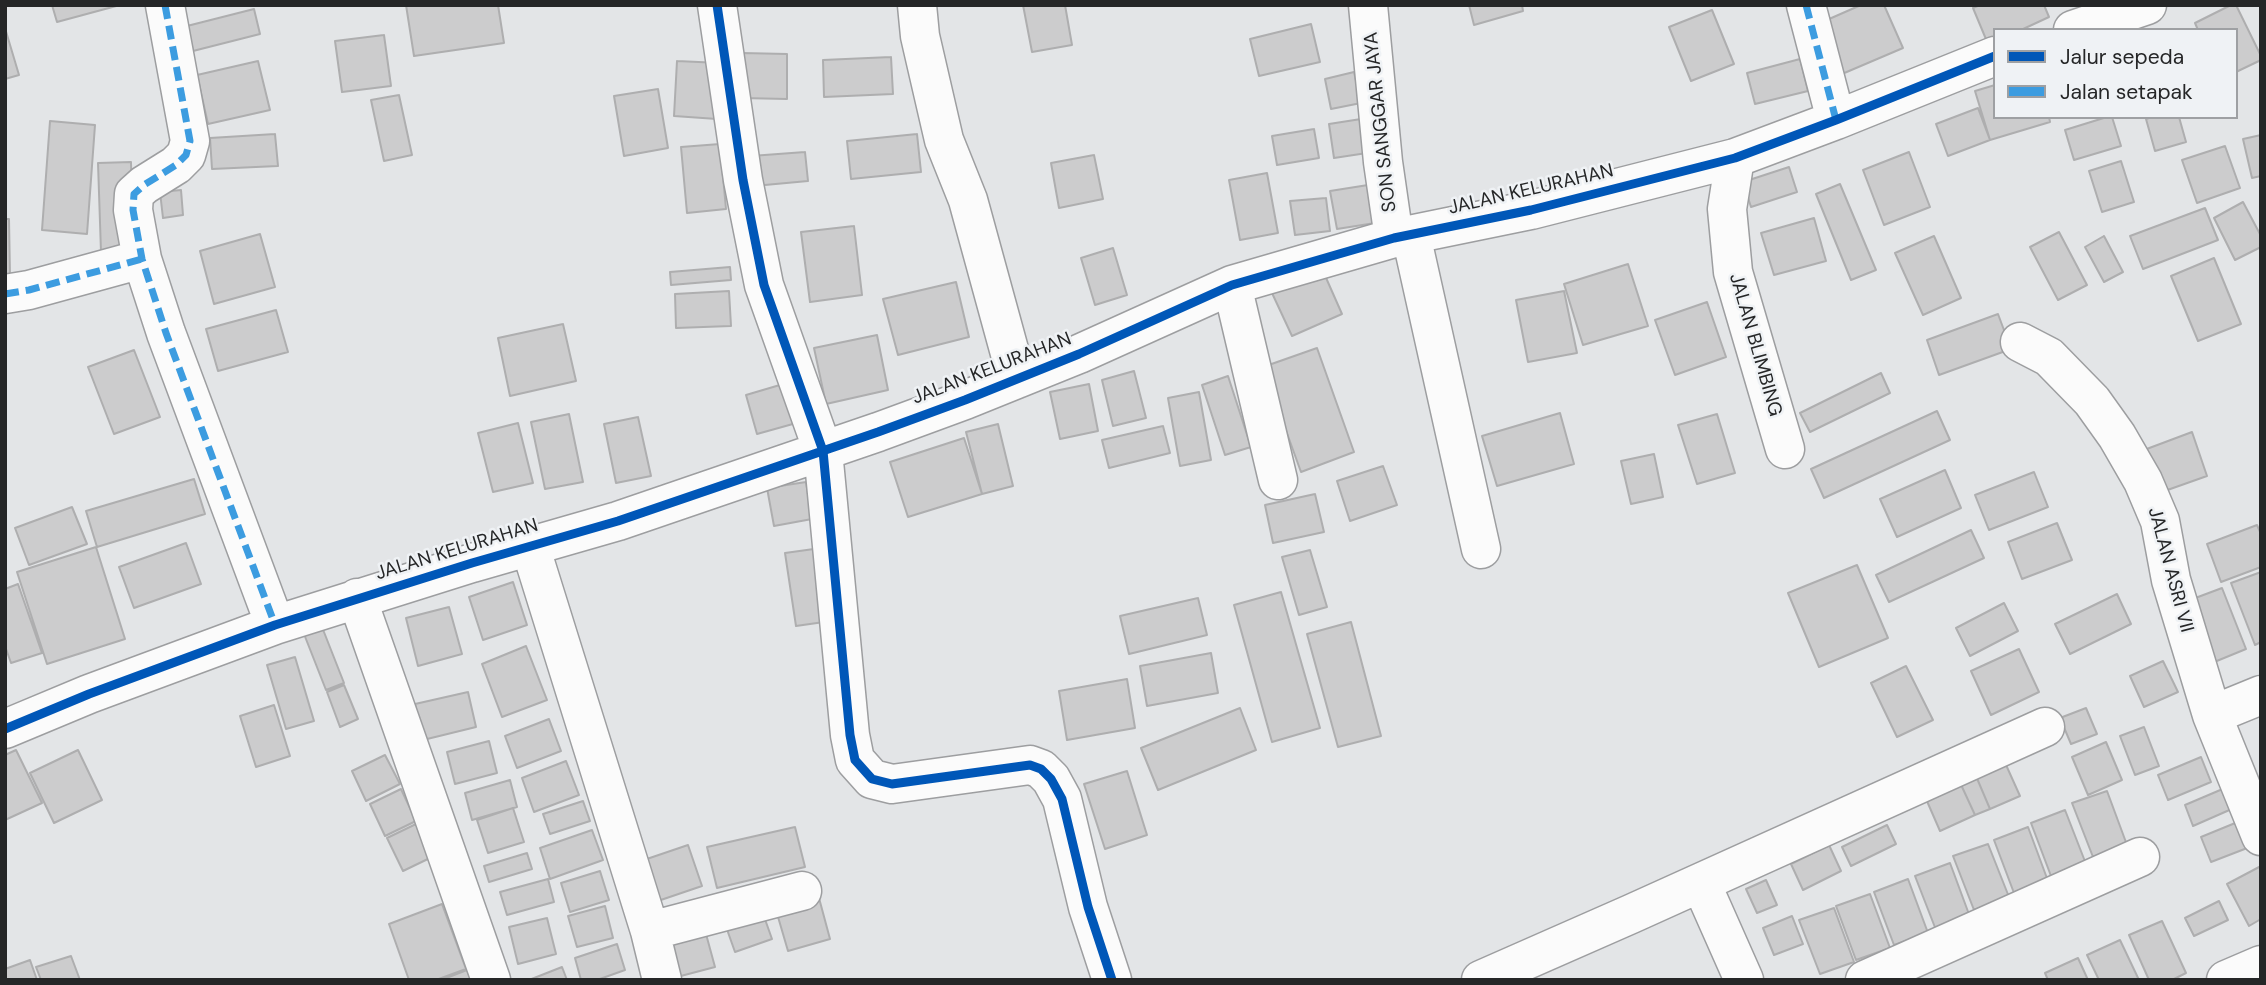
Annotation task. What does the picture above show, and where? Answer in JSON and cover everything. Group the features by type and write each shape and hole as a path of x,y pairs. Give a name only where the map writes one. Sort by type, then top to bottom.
{"street":[{"path":"165,5 190,141 186,155 177,165 134,194 133,210 142,259 166,333 275,625"},
{"path":"717,5 743,180 764,285 823,451 850,735 855,760 872,779 892,784 1030,765 1041,769 1051,779 1062,799 1088,907 1112,980"},
{"path":"917,5 920,36 944,140 968,200 1017,379"},
{"name":"SON SANGGAR JAYA","path":"1368,5 1384,162 1481,549"},
{"path":"1806,5 1836,120"},
{"path":"2079,28 2147,5"},
{"name":"JALAN KELURAHAN","path":"5,729 89,694 275,625 618,521 823,451 1079,354 1232,285 1403,236 1531,210 1735,158 1993,57"},
{"name":"JALAN BLIMBING","path":"1735,158 1727,209 1733,272 1784,449"},
{"path":"5,294 142,259"},
{"path":"1232,285 1278,480"},
{"name":"JALAN ASRI VII","path":"2020,342 2049,357 2092,401 2143,481 2160,520 2171,580 2213,715 2261,836"},
{"path":"530,546 650,931 662,980"},
{"path":"357,598 491,980"},
{"path":"2213,715 2261,695"},
{"path":"1481,980 2045,727"},
{"path":"1866,980 2140,857"},
{"path":"1702,883 1744,980"},
{"path":"650,931 802,891"},
{"path":"2226,980 2261,965"}],"building":[{"path":"52,5 120,5 57,22"},
{"path":"406,5 498,5 504,43 414,56"},
{"path":"1023,5 1065,5 1072,45 1032,52"},
{"path":"1469,5 1522,5 1523,11 1474,25"},
{"path":"1861,5 1884,5 1903,48 1842,74 1820,23"},
{"path":"1980,5 2044,5 2049,17 2025,28 1993,28 1993,42 1988,44 1973,8"},
{"path":"2236,5 2261,60 2238,71 2238,28 2197,28 2195,23"},
{"path":"254,9 260,34 193,51 187,26"},
{"path":"1712,10 1734,64 1691,81 1669,27"},
{"path":"1311,24 1320,62 1259,76 1250,39"},
{"path":"5,28 19,75 5,79"},
{"path":"384,35 391,86 342,92 335,41"},
{"path":"742,53 787,54 787,99 741,98"},
{"path":"891,57 893,94 824,97 823,60"},
{"path":"1800,59 1808,91 1755,104 1747,73"},
{"path":"258,61 270,110 208,124 197,75"},
{"path":"677,61 720,63 717,119 674,116"},
{"path":"1354,72 1361,103 1331,109 1325,79"},
{"path":"1993,86 1993,119 2049,119 2050,122 1990,140 1975,91"},
{"path":"658,89 668,148 624,156 614,96"},
{"path":"399,95 412,155 384,161 371,100"},
{"path":"1978,108 1990,140 1948,156 1936,124"},
{"path":"1361,119 1367,153 1334,158 1329,124"},
{"path":"2101,119 2113,119 2121,146 2074,160 2065,130"},
{"path":"2146,119 2180,119 2186,142 2155,151"},
{"path":"50,121 95,125 87,234 42,230"},
{"path":"1314,129 1319,158 1277,165 1272,136"},
{"path":"275,134 278,166 212,169 210,138"},
{"path":"917,134 921,172 851,179 847,141"},
{"path":"2261,135 2261,176 2252,178 2243,139"},
{"path":"720,144 726,209 687,213 681,147"},
{"path":"2225,146 2240,188 2197,203 2182,160"},
{"path":"805,152 808,181 754,186 751,156"},
{"path":"1909,152 1930,207 1884,225 1863,170"},
{"path":"1094,155 1103,199 1059,208 1051,163"},
{"path":"2121,161 2134,202 2102,212 2089,171"},
{"path":"131,162 133,251 101,252 98,163"},
{"path":"1789,167 1797,192 1751,207 1743,182"},
{"path":"1267,173 1278,233 1240,240 1229,180"},
{"path":"1840,184 1876,270 1851,280 1816,194"},
{"path":"1368,185 1375,223 1337,229 1330,191"},
{"path":"181,190 183,215 163,218 160,192"},
{"path":"1326,198 1330,231 1295,235 1290,201"},
{"path":"2243,202 2261,236 2261,247 2235,260 2214,218"},
{"path":"2205,208 2218,240 2143,269 2130,236"},
{"path":"1814,218 1826,261 1774,275 1761,233"},
{"path":"5,219 9,219 10,276 5,276"},
{"path":"854,226 862,295 810,302 801,232"},
{"path":"2059,232 2087,285 2058,300 2030,247"},
{"path":"260,234 275,287 214,304 200,251"},
{"path":"1934,236 1961,298 1923,315 1895,253"},
{"path":"2104,236 2123,272 2104,282 2085,247"},
{"path":"1113,248 1127,295 1095,305 1081,258"},
{"path":"2214,258 2241,324 2198,341 2171,276"},
{"path":"1628,264 1648,326 1583,345 1564,284"},
{"path":"730,267 731,280 671,285 670,272"},
{"path":"1323,271 1342,314 1292,336 1272,293"},
{"path":"956,282 969,337 898,355 883,299"},
{"path":"729,291 731,326 676,328 675,294"},
{"path":"1564,291 1577,353 1528,362 1516,300"},
{"path":"1707,302 1726,357 1675,375 1655,320"},
{"path":"276,310 288,352 218,371 206,329"},
{"path":"1998,314 2011,349 1939,375 1927,340"},
{"path":"563,324 576,381 510,396 498,338"},
{"path":"877,335 888,390 826,404 814,348"},
{"path":"1317,348 1354,452 1301,472 1263,367"},
{"path":"134,350 160,417 114,434 88,367"},
{"path":"1134,371 1146,418 1113,426 1102,380"},
{"path":"1881,373 1890,393 1810,432 1800,413"},
{"path":"1228,376 1251,447 1225,455 1202,385"},
{"path":"790,382 800,422 757,434 746,395"},
{"path":"1089,384 1098,431 1060,439 1050,392"},
{"path":"1199,392 1211,460 1180,466 1168,398"},
{"path":"1937,411 1950,440 1824,498 1811,469"},
{"path":"1560,413 1574,464 1497,486 1482,436"},
{"path":"569,414 583,482 545,489 531,422"},
{"path":"1717,414 1735,473 1697,484 1678,425"},
{"path":"638,417 651,476 616,483 604,424"},
{"path":"518,423 533,483 493,492 478,433"},
{"path":"998,424 1013,486 982,494 966,432"},
{"path":"1163,426 1170,453 1109,468 1102,440"},
{"path":"2192,432 2207,476 2159,493 2144,450"},
{"path":"964,438 982,494 908,517 890,462"},
{"path":"1654,454 1663,497 1631,504 1621,461"},
{"path":"1383,466 1397,505 1350,521 1337,481"},
{"path":"1945,470 1961,508 1897,537 1880,499"},
{"path":"2034,472 2048,507 1989,530 1975,495"},
{"path":"194,479 205,514 97,547 86,511"},
{"path":"806,482 812,519 774,526 767,488"},
{"path":"1315,494 1324,532 1273,543 1265,505"},
{"path":"72,507 87,544 29,565 15,528"},
{"path":"2057,523 2072,560 2022,579 2008,542"},
{"path":"2257,525 2261,534 2261,567 2221,582 2207,544"},
{"path":"1971,530 1984,558 1889,602 1876,575"},
{"path":"186,543 201,584 134,608 119,567"},
{"path":"96,547 125,639 47,664 17,572"},
{"path":"821,548 831,621 796,626 785,553"},
{"path":"1310,550 1327,607 1299,615 1282,557"},
{"path":"1857,565 1888,638 1819,667 1788,593"},
{"path":"2261,572 2261,642 2255,645 2231,583"},
{"path":"513,582 527,625 483,640 469,597"},
{"path":"18,584 42,653 11,663 5,646 5,589"},
{"path":"2222,588 2246,649 2207,665 2182,603"},
{"path":"1281,592 1320,728 1272,742 1234,605"},
{"path":"2117,594 2131,624 2070,654 2055,624"},
{"path":"1198,598 1207,635 1129,654 1120,616"},
{"path":"2004,603 2018,631 1970,656 1956,628"},
{"path":"449,607 462,654 418,666 406,618"},
{"path":"1351,622 1381,736 1338,747 1307,634"},
{"path":"322,627 344,683 326,690 304,634"},
{"path":"526,646 547,700 502,717 482,664"},
{"path":"2019,649 2039,692 1991,715 1971,671"},
{"path":"1211,653 1218,693 1147,706 1140,666"},
{"path":"295,657 314,721 286,729 267,665"},
{"path":"2163,661 2178,692 2144,707 2130,676"},
{"path":"1906,666 1933,720 1897,737 1871,683"},
{"path":"1127,679 1135,728 1067,740 1059,691"},
{"path":"344,685 358,719 340,727 327,692"},
{"path":"468,692 476,727 423,740 415,704"},
{"path":"274,705 290,756 256,767 240,716"},
{"path":"1240,708 1256,750 1158,790 1141,748"},
{"path":"2086,708 2097,734 2071,744 2060,718"},
{"path":"549,719 561,751 517,768 505,736"},
{"path":"2144,727 2159,766 2135,775 2120,736"},
{"path":"489,741 497,773 455,784 447,752"},
{"path":"2106,742 2122,780 2088,795 2072,757"},
{"path":"16,750 42,803 5,820 5,755"},
{"path":"78,750 102,800 54,823 30,773"},
{"path":"385,755 400,784 366,801 352,771"},
{"path":"2002,756 2020,796 1990,809 1973,769"},
{"path":"2201,757 2211,782 2168,800 2158,775"},
{"path":"566,761 579,795 534,812 522,778"},
{"path":"1973,769 1990,809 1975,815 1957,776"},
{"path":"1127,771 1147,835 1105,849 1084,784"},
{"path":"1957,776 1975,815 1940,831 1923,792"},
{"path":"510,780 517,807 472,820 465,793"},
{"path":"2225,788 2234,808 2193,826 2185,805"},
{"path":"401,789 416,821 385,836 370,804"},
{"path":"2107,791 2127,845 2093,857 2072,803"},
{"path":"583,801 590,821 550,834 543,814"},
{"path":"513,808 524,842 488,853 477,820"},
{"path":"2065,810 2086,864 2051,876 2031,823"},
{"path":"2245,819 2255,845 2211,862 2201,837"},
{"path":"416,824 432,857 403,871 387,838"},
{"path":"1887,825 1896,844 1851,866 1842,847"},
{"path":"795,827 805,867 717,888 707,847"},
{"path":"2028,827 2048,881 2014,893 1994,840"},
{"path":"592,830 603,860 550,879 540,848"},
{"path":"1988,844 2009,897 1974,910 1953,856"},
{"path":"688,845 702,886 652,903 638,862"},
{"path":"1829,845 1841,871 1803,890 1791,864"},
{"path":"527,853 532,869 489,882 484,866"},
{"path":"1950,863 1970,917 1936,930 1915,876"},
{"path":"2261,866 2261,919 2249,926 2227,884"},
{"path":"600,871 609,900 570,912 561,883"},
{"path":"548,879 554,902 507,915 500,892"},
{"path":"1908,879 1928,933 1894,945 1874,892"},
{"path":"1766,880 1777,905 1757,913 1746,889"},
{"path":"1870,894 1890,948 1856,960 1836,906"},
{"path":"819,898 830,939 788,951 776,910"},
{"path":"2219,901 2228,920 2194,936 2185,918"},
{"path":"442,904 466,969 436,980 409,980 389,924"},
{"path":"605,906 613,938 577,947 568,916"},
{"path":"761,908 772,939 735,952 724,921"},
{"path":"1834,908 1854,962 1820,974 1799,920"},
{"path":"1792,916 1803,944 1774,955 1763,928"},
{"path":"547,918 556,954 518,964 509,927"},
{"path":"2162,921 2186,973 2172,980 2149,980 2129,935"},
{"path":"706,934 715,967 677,977 667,943"},
{"path":"2120,940 2139,980 2099,980 2087,955"},
{"path":"617,944 625,970 597,980 581,980 575,958"},
{"path":"71,956 80,980 41,980 36,967"},
{"path":"2078,958 2088,980 2048,980 2045,973"},
{"path":"30,960 37,980 5,980 5,969"},
{"path":"562,967 567,980 529,980"},
{"path":"467,970 471,980 441,980"}],"marked path":[{"path":"165,5 190,141 186,155 176,165 134,194 133,210 142,259 166,333 275,625"},
{"path":"1806,5 1836,120"},
{"path":"5,294 142,259"}],"cycle path":[{"path":"717,5 743,180 764,285 823,451 850,735 855,760 872,779 892,784 1030,765 1041,769 1051,779 1062,799 1088,907 1112,980"},
{"path":"5,729 89,694 275,625 472,563 618,521 878,432 1079,354 1232,285 1394,238 1531,210 1735,158 1993,57"}]}
